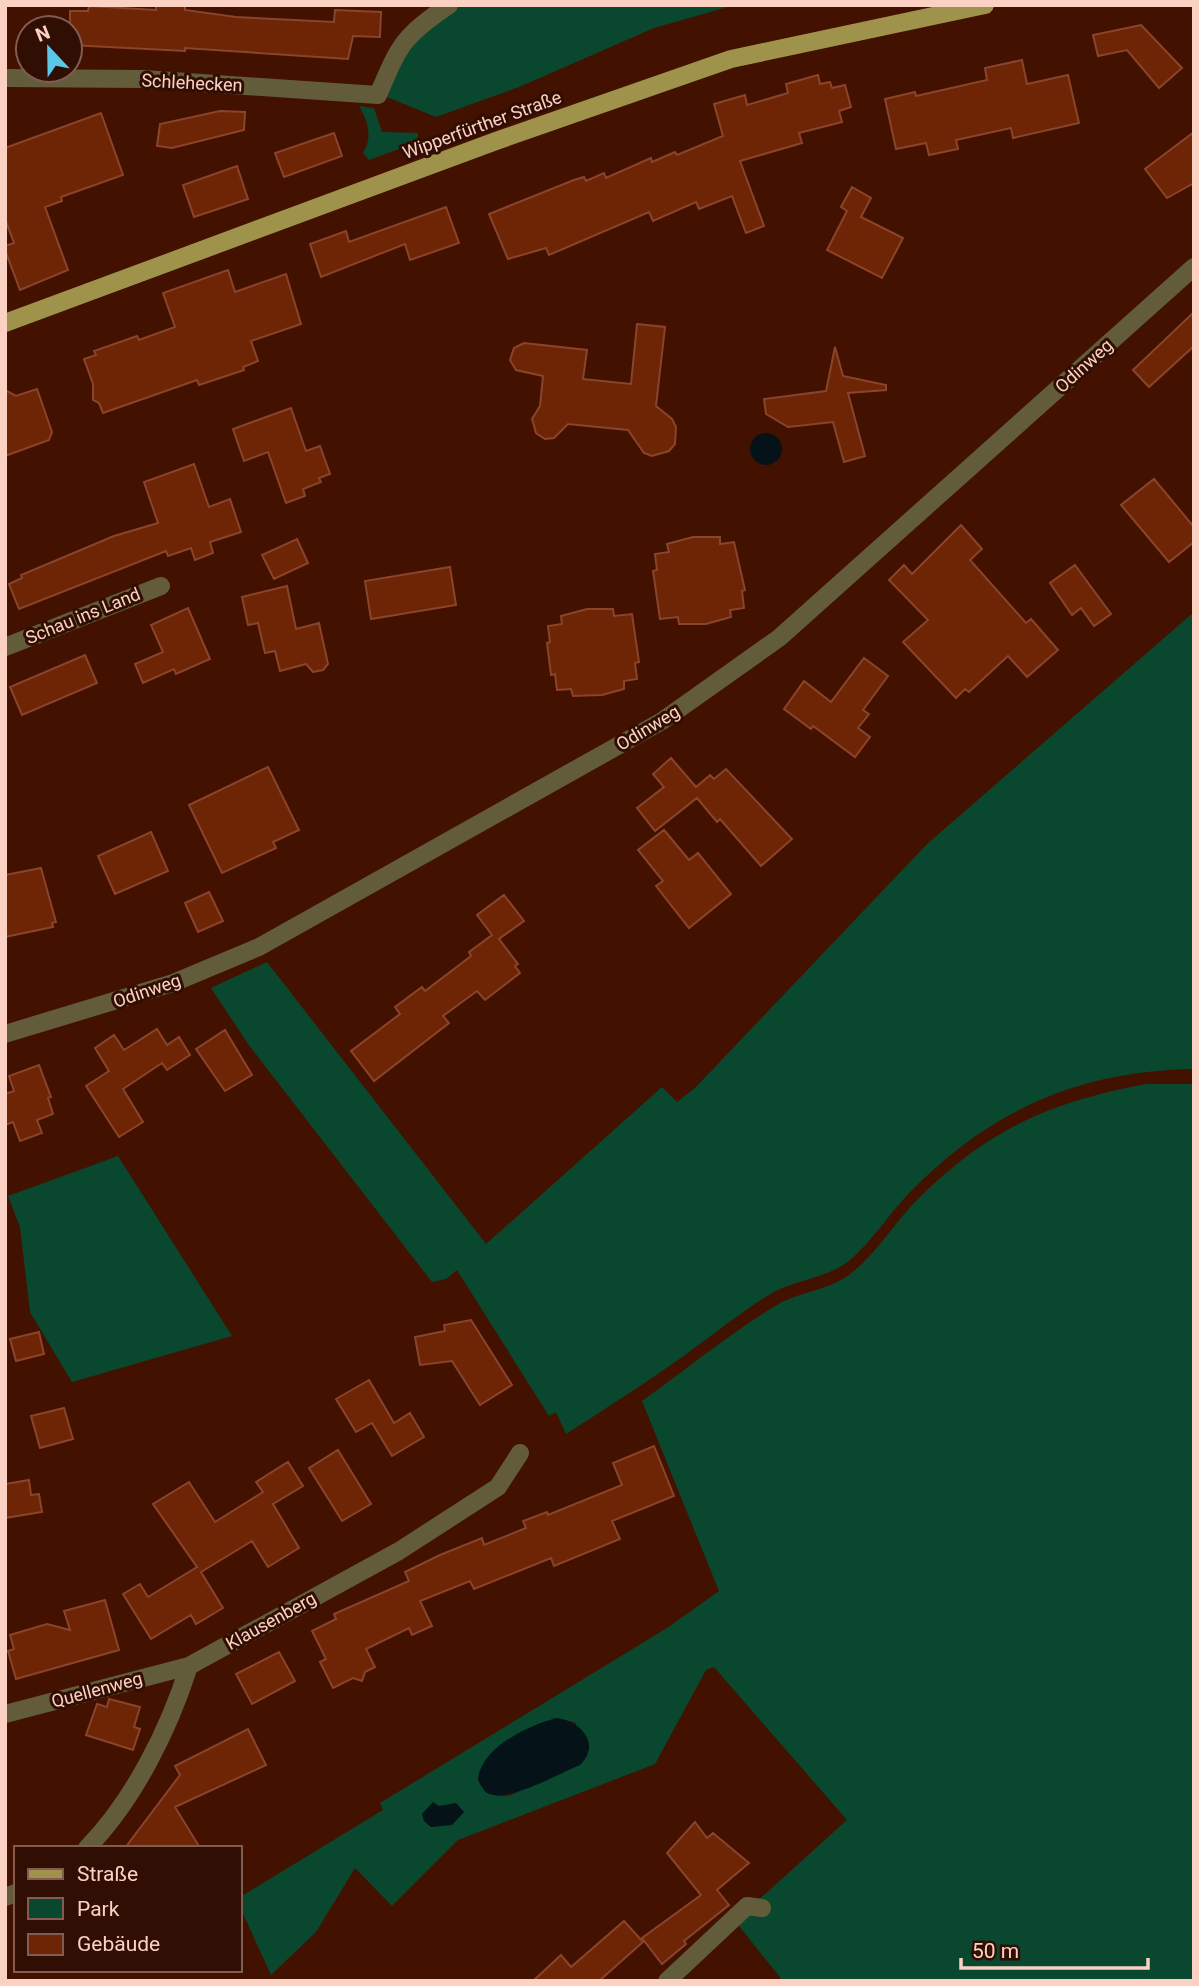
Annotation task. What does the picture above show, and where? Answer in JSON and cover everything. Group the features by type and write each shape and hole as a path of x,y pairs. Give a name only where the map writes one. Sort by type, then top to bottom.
{"main road":[{"name":"Wipperfürther Straße","path":"5,323 496,141 731,59 985,5"}],"street":[{"name":"Schlehecken","path":"5,78 144,79 378,95 400,44 417,27 449,5"},
{"name":"Odinweg","path":"5,1034 173,983 259,947 662,721 724,680 779,638 1194,267"},
{"name":"Schau ins Land","path":"5,647 161,586"},
{"name":"Klausenberg","path":"189,1666 399,1551 498,1487 520,1453"},
{"name":"Quellenweg","path":"5,1714 189,1666"},
{"path":"88,1846 129,1792 177,1703 189,1666"},
{"path":"667,1981 747,1906 762,1908"}],"green space":[{"path":"457,5 735,5 654,28 519,87 436,117 382,95 408,45"},
{"path":"359,106 374,108 382,132 418,133 418,142 369,160 363,153 368,141 368,129"},
{"path":"1194,612 1194,1069 1152,1071 1075,1087 1039,1100 1005,1118 972,1138 940,1163 910,1192 850,1260 822,1275 772,1293 656,1376 566,1434 556,1412 549,1416 457,1270 446,1279 432,1282 248,1044 211,988 267,962 486,1244 662,1087 677,1102 695,1088 927,844"},
{"path":"1146,1084 1194,1084 1194,1981 783,1981 735,1921 847,1820 714,1667 706,1670 655,1764 458,1840 392,1906 355,1868 316,1932 271,1975 242,1911 242,1896 383,1810 380,1803 667,1628 719,1591 642,1401 725,1339 777,1305 845,1278 870,1255 914,1203 967,1156 993,1138 1020,1123 1078,1100","holes":["556,1718 577,1723 519,1791 507,1796 490,1793 478,1780"]},
{"path":"118,1156 232,1336 72,1382 30,1312 20,1227 8,1196"}],"shaded area":[{"path":"766,433 777,438 782,449 777,460 766,465 755,460 750,449 755,438"},
{"path":"556,1718 573,1723 585,1734 589,1749 580,1765 520,1791 496,1795 487,1793 478,1780 481,1768 497,1748 520,1732"},
{"path":"433,1802 439,1806 456,1803 464,1812 452,1825 431,1827 424,1821 422,1814"}],"building":[{"path":"156,5 185,5 185,10 236,17 334,22 335,10 381,12 380,37 353,36 348,59 185,48 185,51 84,46 84,14 70,14 70,11 88,11 89,6 156,10"},
{"path":"1141,25 1182,68 1159,88 1127,50 1098,56 1093,35"},
{"path":"1022,60 1027,84 1068,75 1079,123 1013,138 1011,128 956,140 958,149 929,155 926,143 896,149 885,99 915,92 916,96 987,80 985,68"},
{"path":"818,75 820,84 830,82 832,88 845,85 851,107 839,111 842,122 799,133 802,143 740,161 764,226 746,233 732,196 699,209 696,202 653,221 649,212 549,255 546,248 508,259 489,214 574,180 584,177 586,181 604,173 606,178 651,158 652,162 675,152 677,155 723,136 714,104 745,95 747,105 788,93 786,84"},
{"path":"220,111 245,112 244,130 172,148 157,146 160,124"},
{"path":"101,113 123,175 61,197 62,201 45,207 68,270 20,290 5,250 5,246 14,243 5,219 5,148"},
{"path":"1194,132 1194,183 1167,198 1145,169"},
{"path":"334,133 342,156 284,177 275,153"},
{"path":"237,166 248,199 194,217 183,185"},
{"path":"852,187 871,198 861,217 903,238 882,278 827,250 847,211 841,207"},
{"path":"446,207 459,243 410,260 405,244 321,277 310,244 346,231 349,242"},
{"path":"228,270 235,292 286,274 301,324 251,341 258,361 243,367 244,370 199,385 197,380 103,413 99,403 93,400 93,384 84,359 96,355 94,351 137,336 139,340 175,327 163,293"},
{"path":"1194,312 1194,346 1149,387 1133,370"},
{"path":"637,324 665,327 656,406 672,419 676,427 675,444 669,451 652,456 644,453 628,430 568,424 554,438 545,439 536,433 532,419 540,406 543,376 516,370 510,360 514,348 524,343 587,350 583,379 631,384"},
{"path":"835,347 843,376 886,385 886,390 848,393 865,456 844,462 833,422 788,427 766,414 764,399 826,391"},
{"path":"37,389 52,432 49,440 5,456 5,390 16,396"},
{"path":"291,408 306,451 320,446 330,474 319,478 321,482 303,489 305,496 286,503 268,452 244,461 233,429"},
{"path":"194,464 209,507 230,499 241,532 210,542 213,553 195,560 191,548 168,556 166,551 19,609 9,584 22,578 21,575 114,536 158,523 144,482"},
{"path":"1154,479 1194,527 1194,542 1169,562 1121,505"},
{"path":"961,525 982,549 970,560 1026,623 1031,619 1058,650 1027,677 1008,656 969,692 965,689 956,698 903,642 928,620 889,580 904,565 912,574"},
{"path":"693,537 720,537 720,544 734,542 745,590 742,591 744,608 730,610 731,617 706,624 679,624 678,617 660,619 653,571 657,570 655,554 669,552 667,544"},
{"path":"297,539 308,563 274,579 262,555"},
{"path":"1075,565 1111,614 1094,626 1081,608 1072,615 1050,583"},
{"path":"450,567 456,605 371,619 365,581"},
{"path":"287,586 296,629 319,623 328,664 323,670 313,672 306,664 280,671 275,651 265,653 258,623 248,625 242,597"},
{"path":"188,608 210,659 176,674 174,669 143,683 135,664 163,652 151,625"},
{"path":"587,609 613,609 614,616 632,614 639,662 635,663 637,679 624,681 624,689 602,695 573,696 571,689 557,690 555,674 551,675 548,626 562,624 561,616"},
{"path":"85,655 97,683 22,715 10,687"},
{"path":"864,658 888,676 863,710 869,714 858,728 870,737 855,757 813,726 811,729 784,709 804,681 831,702"},
{"path":"671,758 696,787 710,775 714,779 726,769 792,839 761,866 720,819 717,822 697,798 655,831 637,808 664,787 653,774"},
{"path":"268,767 299,830 273,842 276,848 222,873 189,805"},
{"path":"664,830 689,860 698,853 731,894 689,928 656,886 663,881 638,850"},
{"path":"151,832 168,871 115,894 98,856"},
{"path":"41,868 56,922 52,923 53,927 5,937 5,875"},
{"path":"209,892 223,921 198,932 185,903"},
{"path":"504,895 524,921 499,939 518,964 515,966 520,973 485,1000 477,991 443,1016 449,1023 374,1081 351,1051 400,1014 395,1007 422,987 425,991 471,956 469,952 492,935 477,915"},
{"path":"157,1029 167,1045 179,1037 190,1055 167,1070 162,1063 123,1089 143,1122 119,1137 86,1086 109,1071 95,1048 114,1035 124,1050"},
{"path":"225,1030 252,1075 225,1091 196,1049"},
{"path":"39,1065 51,1097 48,1098 53,1114 37,1120 42,1133 20,1141 13,1122 5,1125 5,1094 14,1091 9,1076"},
{"path":"471,1320 512,1385 480,1405 452,1361 420,1365 415,1337 445,1331 444,1325"},
{"path":"39,1332 44,1354 16,1361 10,1339"},
{"path":"369,1380 394,1423 410,1413 424,1437 392,1456 372,1423 356,1432 336,1399"},
{"path":"64,1408 73,1439 40,1448 31,1416"},
{"path":"654,1446 674,1496 612,1521 620,1539 554,1566 551,1558 474,1589 470,1581 420,1601 432,1626 412,1635 409,1628 366,1649 375,1667 365,1672 362,1681 353,1678 333,1688 320,1662 326,1659 312,1631 336,1619 334,1614 409,1581 405,1572 440,1555 482,1538 484,1545 526,1528 523,1521 547,1512 548,1515 622,1485 613,1463"},
{"path":"338,1450 371,1504 342,1521 309,1468"},
{"path":"288,1462 303,1486 273,1504 299,1548 268,1567 252,1541 201,1572 223,1608 196,1624 191,1615 151,1639 123,1594 140,1584 148,1597 197,1567 153,1504 189,1482 215,1522 263,1492 256,1482"},
{"path":"29,1480 31,1495 39,1494 42,1512 5,1518 5,1484"},
{"path":"105,1600 119,1650 16,1679 8,1651 14,1649 10,1635 47,1624 70,1630 64,1611"},
{"path":"279,1652 295,1681 252,1704 236,1674"},
{"path":"109,1699 140,1707 134,1727 140,1729 133,1750 86,1735 97,1704 107,1707"},
{"path":"248,1729 266,1765 175,1807 199,1846 127,1846 180,1775 175,1766"},
{"path":"695,1822 707,1838 713,1833 749,1863 717,1890 729,1905 684,1941 686,1944 662,1964 642,1938 701,1895 667,1853"},
{"path":"624,1921 643,1942 599,1981 533,1981 561,1955 571,1967"}]}
